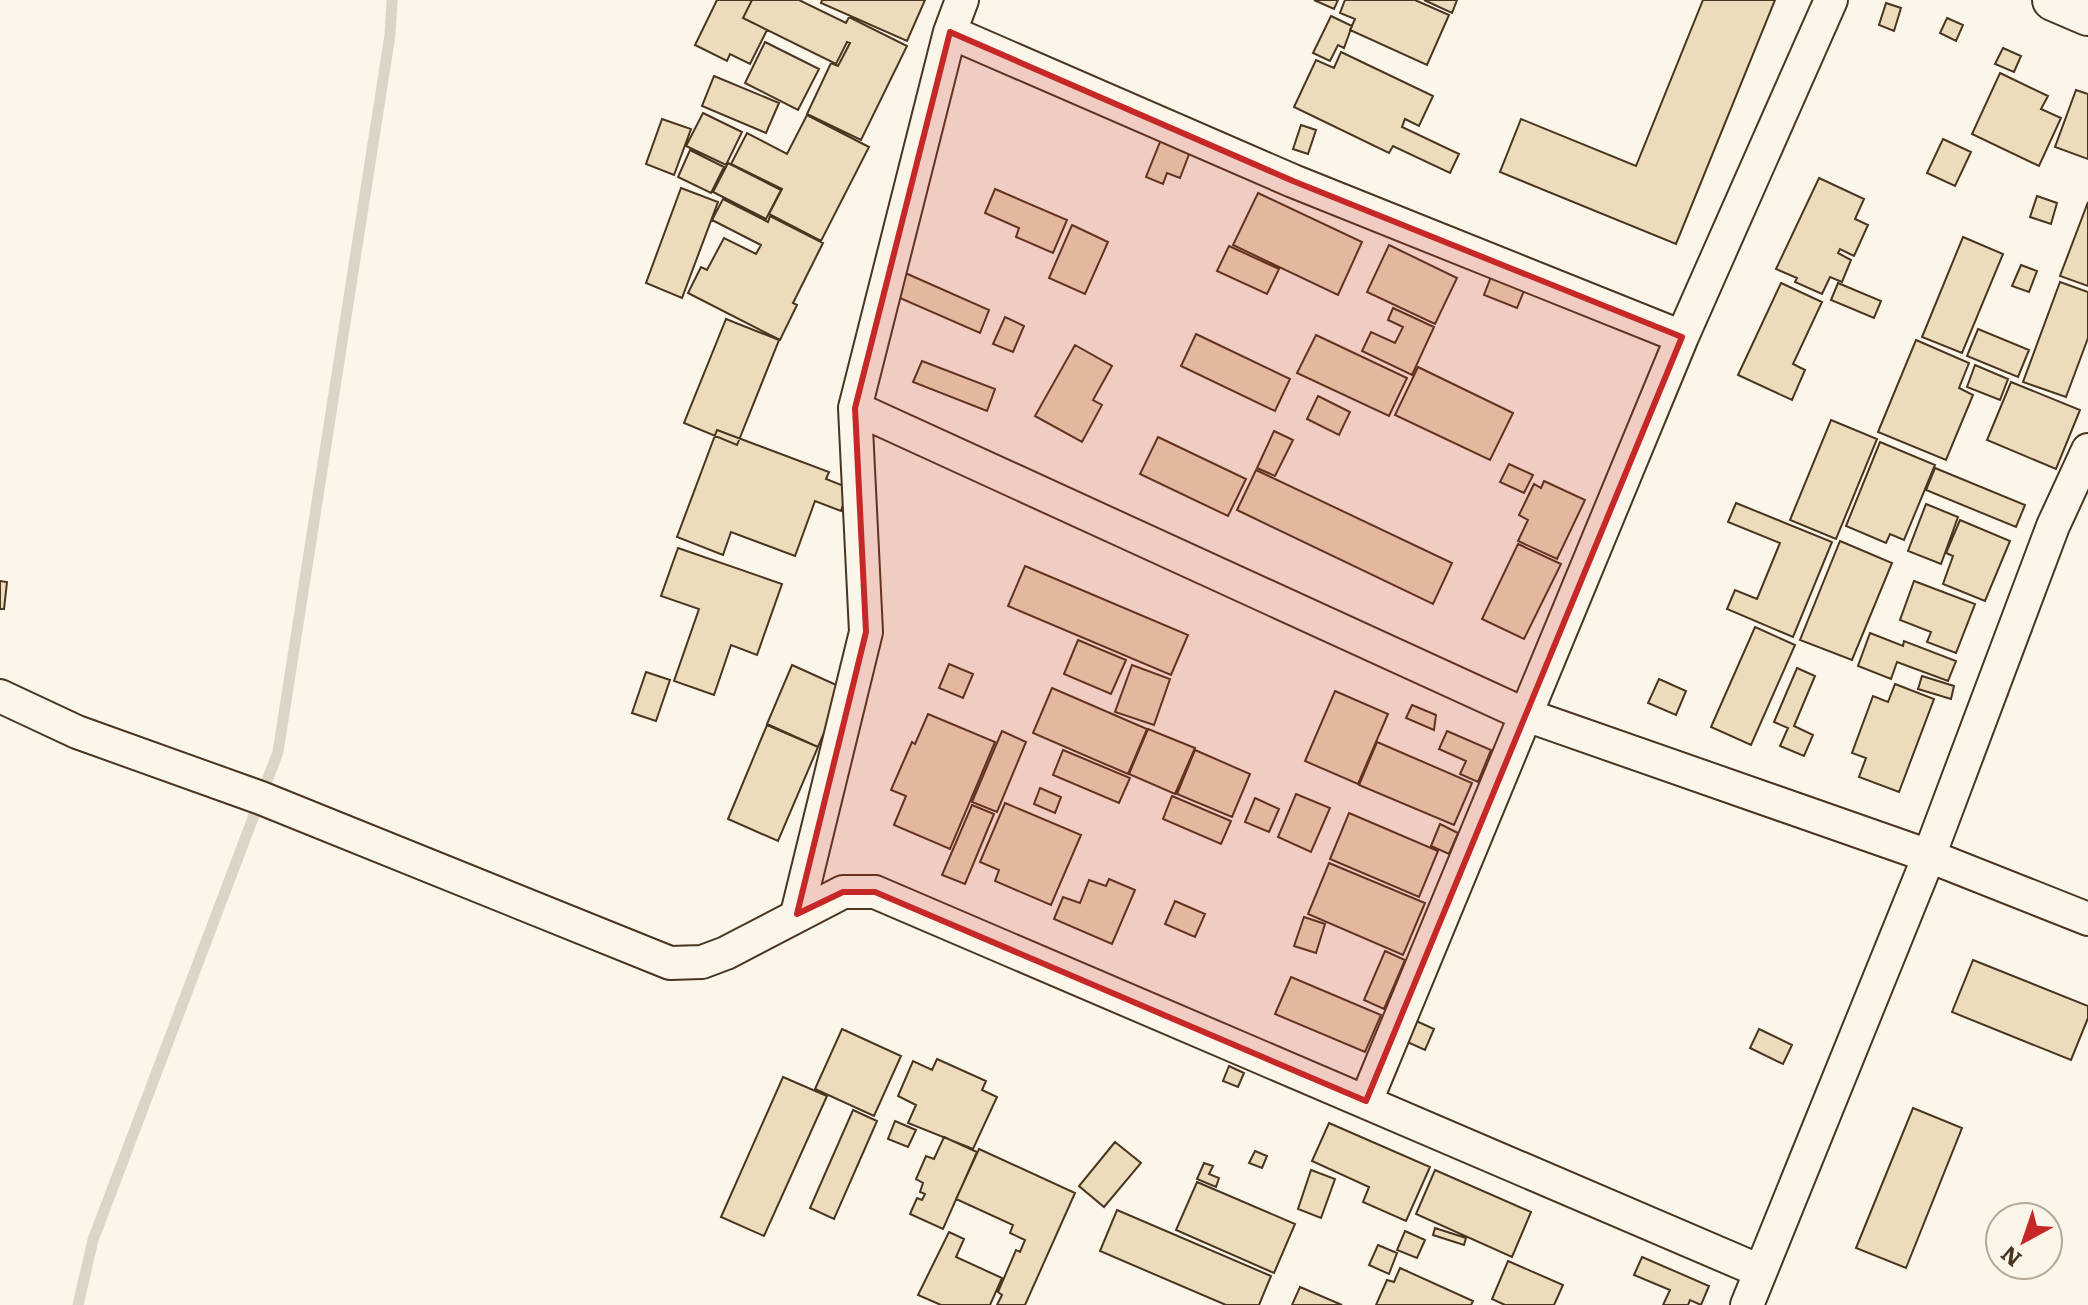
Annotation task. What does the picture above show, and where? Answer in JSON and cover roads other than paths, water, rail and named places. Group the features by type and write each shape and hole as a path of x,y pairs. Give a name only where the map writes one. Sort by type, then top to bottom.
{"street":[{"path":"797,914 866,632 855,408 950,32 962,0"},
{"path":"1366,1101 1682,337 1831,0"},
{"path":"2053,0 2088,15"},
{"path":"950,32 1293,181 1682,337"},
{"path":"855,408 1526,715 1929,856 2088,919"},
{"path":"1747,1305 1929,856 2053,526 2088,450"},
{"path":"0,696 77,732 261,798 670,963 702,962 726,953 843,892 875,892 1760,1271"}],"waterway":[{"path":"78,1305 93,1240 278,752 390,35 392,0"}]}
